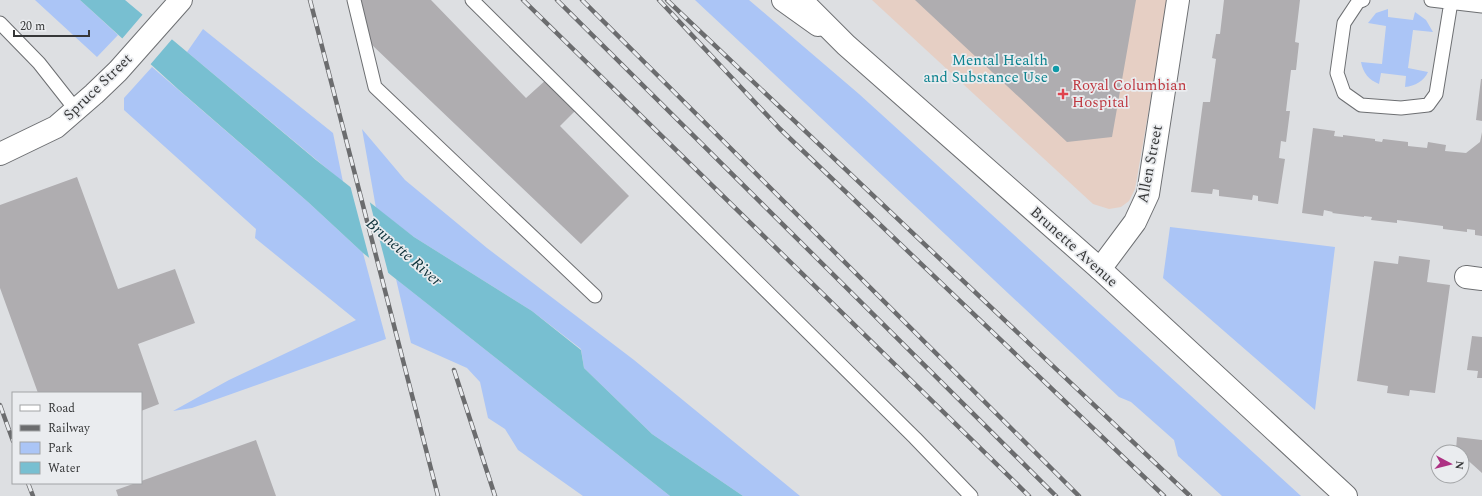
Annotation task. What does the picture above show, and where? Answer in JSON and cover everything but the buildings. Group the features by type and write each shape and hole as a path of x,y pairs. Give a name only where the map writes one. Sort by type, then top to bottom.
{"main road":[{"name":"Spruce Street","path":"0,154 56,127 76,110 118,71 181,0"},
{"path":"783,0 846,45"},
{"name":"Brunette Avenue","path":"801,0 846,45 1100,269 1346,496"},
{"name":"Allen Street","path":"1100,269 1135,222 1148,194 1178,0"}],"lane":[{"path":"354,0 374,87 595,296"},
{"path":"472,0 898,421 971,496"},
{"path":"1363,0 1358,2 1344,23 1337,73 1344,93 1361,105 1401,108 1428,106 1436,94 1450,2"},
{"path":"1431,0 1482,6"},
{"path":"0,23 39,63 76,110"}],"shaded area":[{"name":"Royal Columbian Hospital","path":"872,0 1168,0 1135,189 1129,201 1121,207 1109,209 1093,204"}],"green space":[{"path":"35,0 80,0 118,35 97,57"},
{"path":"695,0 749,0 859,94 1301,496 1222,496 1178,456 1174,440 1131,402 1119,397"},
{"path":"1388,9 1388,17 1413,20 1415,12 1426,20 1433,32 1413,30 1408,68 1428,72 1422,80 1412,86 1405,87 1406,76 1381,73 1379,84 1367,76 1363,70 1361,62 1382,64 1386,26 1368,23 1376,13"},
{"path":"203,29 333,133 343,182 187,52"},
{"path":"152,67 308,202 363,253 386,339 192,408 173,411 229,380 356,320 255,238 256,229 124,110 124,98"},
{"path":"362,129 405,180 487,248 634,360 800,496 743,496 652,434 584,368 581,349 532,311 414,237 376,208"},
{"path":"1170,227 1335,247 1315,410 1163,278"},
{"path":"396,279 670,496 583,496 518,450 505,429 488,418 480,382 467,368 411,343"}],"water":[{"name":"Brunette River","path":"80,0 125,0 316,160 414,237 532,311 581,350 584,368 652,434 743,496 670,496 363,253 308,202 179,90"}],"pier":[{"path":"144,13 173,38 149,66 121,40"},
{"path":"350,185 369,199 389,276 370,261"}],"railway":[{"path":"310,0 438,496"},
{"path":"523,0 1029,496"},
{"path":"557,0 1056,496"},
{"path":"582,0 1079,496"},
{"path":"659,0 780,129 1164,496"},
{"path":"667,0 1190,496"},
{"path":"454,370 495,496"},
{"path":"0,405 12,438"},
{"path":"28,484 33,496"}],"place":[{"name":"Mental Health and Substance Use","path":"1056,69"},
{"name":"Royal Columbian Hospital","path":"1063,94"}]}
